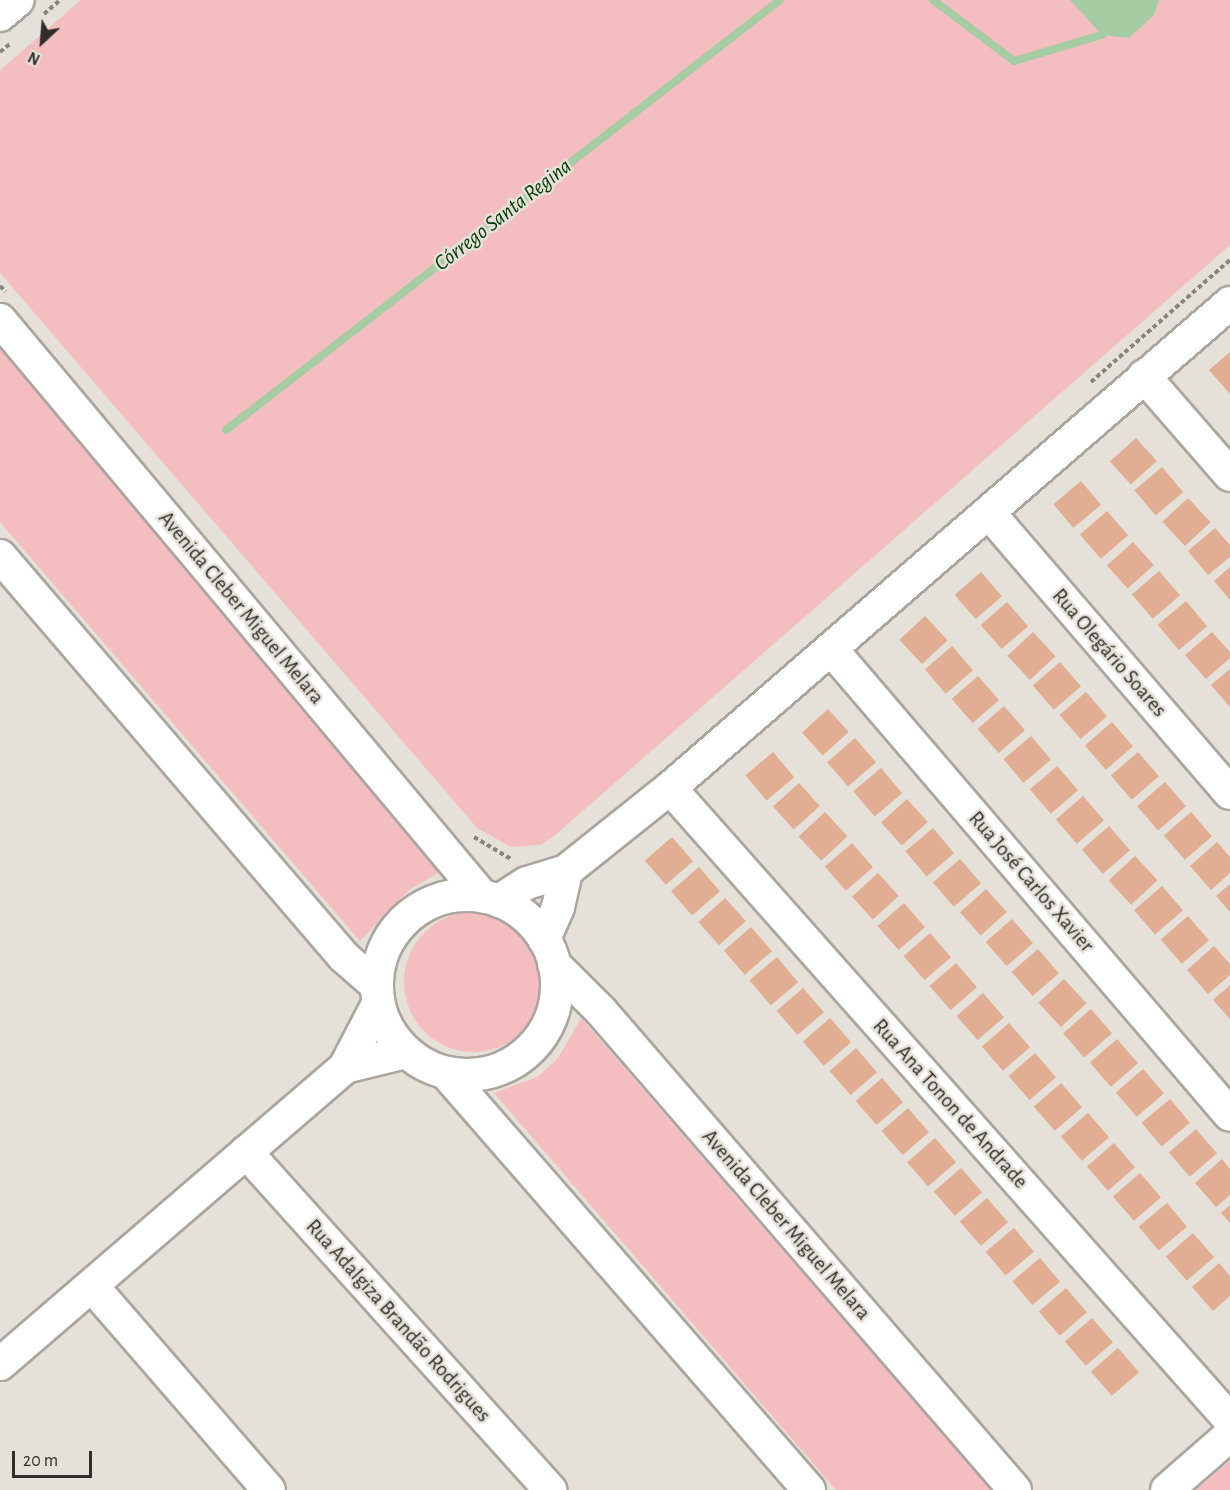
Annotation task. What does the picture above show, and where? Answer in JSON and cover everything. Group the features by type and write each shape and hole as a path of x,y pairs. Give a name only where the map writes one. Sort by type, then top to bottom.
{"street":[{"path":"0,1364 345,1067 377,994 380,959 391,935 409,915 431,902 448,898 491,899 527,883 566,871 670,788 1230,303"},
{"name":"Avenida Cleber Miguel Melara","path":"4,307 491,899"},
{"path":"1144,376 1230,475"},
{"name":"Rua Olegário Soares","path":"989,513 1230,793"},
{"path":"0,556 377,994 388,1030 406,1052 446,1073 809,1490"},
{"name":"Rua José Carlos Xavier","path":"831,649 1230,1115"},
{"name":"Rua Ana Tonon de Andrade","path":"670,788 1230,1420"},
{"path":"446,1073 472,1075 498,1070 521,1057 539,1039 552,1016 557,990 549,951 566,871"},
{"path":"491,899 524,916 549,951"},
{"name":"Avenida Cleber Miguel Melara","path":"549,951 1014,1490"},
{"path":"345,1067 406,1052"},
{"name":"Rua Adalgiza Brandão Rodrigues","path":"246,1152 550,1490"},
{"path":"92,1286 269,1490"},
{"path":"1167,1490 1230,1435"}],"path":[{"path":"1089,384 1230,260"},
{"path":"0,286 4,307"},
{"path":"469,832 494,853 518,860"}],"shaded area":[{"path":"81,0 1230,0 1230,245 553,837 540,845 511,847 477,828 0,273 0,70"},
{"path":"1070,0 1159,0 1154,15 1129,38 1102,35"},
{"path":"0,340 452,865 409,890 360,941 0,522"},
{"path":"474,912 501,917 524,932 539,955 544,982 539,1009 524,1032 501,1047 474,1052 447,1047 424,1032 409,1009 404,982 409,955 424,932 447,917"},
{"path":"581,1018 991,1490 836,1490 494,1093 539,1076 558,1058"},
{"path":"1230,1461 1230,1490 1196,1490"}],"building":[{"path":"1230,352 1230,394 1209,370"},
{"path":"1136,438 1157,461 1131,484 1110,461"},
{"path":"1162,467 1183,492 1156,515 1134,490"},
{"path":"1081,481 1101,505 1073,528 1053,504"},
{"path":"1188,498 1211,522 1185,546 1162,522"},
{"path":"1107,511 1128,535 1101,559 1080,535"},
{"path":"1215,528 1230,545 1230,557 1208,575 1188,551"},
{"path":"1133,542 1154,565 1128,588 1107,565"},
{"path":"1230,567 1230,600 1214,581"},
{"path":"1159,571 1180,595 1153,619 1132,595"},
{"path":"981,572 1002,596 976,619 955,595"},
{"path":"1186,601 1207,626 1179,650 1158,625"},
{"path":"1007,602 1028,626 1002,649 981,625"},
{"path":"925,616 948,640 922,664 899,640"},
{"path":"1033,632 1056,656 1030,680 1007,656"},
{"path":"1212,632 1230,652 1230,658 1206,679 1185,655"},
{"path":"952,646 973,670 946,694 925,670"},
{"path":"1060,662 1081,686 1054,710 1033,686"},
{"path":"1230,669 1230,707 1211,685"},
{"path":"978,676 999,700 973,723 952,699"},
{"path":"1086,692 1107,716 1081,739 1060,715"},
{"path":"1004,706 1025,730 999,753 978,729"},
{"path":"828,709 849,732 823,755 802,732"},
{"path":"1112,722 1133,746 1106,770 1085,746"},
{"path":"1031,736 1051,760 1023,783 1003,759"},
{"path":"855,738 876,762 848,786 827,762"},
{"path":"773,752 794,777 767,800 745,775"},
{"path":"1138,752 1159,776 1132,800 1111,776"},
{"path":"1057,766 1078,790 1051,814 1030,790"},
{"path":"881,768 902,793 875,816 853,791"},
{"path":"1165,782 1186,806 1158,830 1137,806"},
{"path":"799,783 820,806 794,829 773,806"},
{"path":"1083,796 1104,820 1077,844 1056,820"},
{"path":"907,799 928,822 902,845 881,822"},
{"path":"825,812 848,836 821,861 799,837"},
{"path":"1191,812 1212,836 1185,860 1164,836"},
{"path":"1109,826 1130,850 1103,874 1082,850"},
{"path":"933,828 954,853 927,876 905,851"},
{"path":"672,837 693,861 666,885 645,861"},
{"path":"1217,842 1230,857 1230,873 1211,890 1190,866"},
{"path":"852,843 873,867 846,891 825,867"},
{"path":"1135,856 1158,880 1131,905 1109,881"},
{"path":"960,859 981,883 954,907 933,883"},
{"path":"699,867 720,891 692,915 671,891"},
{"path":"878,873 899,896 873,919 852,896"},
{"path":"1230,884 1230,912 1216,896"},
{"path":"1162,886 1183,910 1155,934 1134,910"},
{"path":"986,889 1007,912 981,935 960,912"},
{"path":"725,898 746,921 719,945 698,922"},
{"path":"904,903 925,927 899,950 878,926"},
{"path":"1188,916 1209,940 1182,964 1161,940"},
{"path":"1012,919 1033,943 1007,966 986,942"},
{"path":"751,927 772,951 745,975 724,951"},
{"path":"930,933 951,957 925,980 904,956"},
{"path":"1214,946 1230,964 1230,975 1208,994 1187,970"},
{"path":"1038,949 1059,973 1033,996 1012,972"},
{"path":"777,957 798,982 771,1005 749,980"},
{"path":"956,963 977,987 951,1010 930,986"},
{"path":"1064,979 1087,1003 1061,1027 1038,1003"},
{"path":"1230,985 1230,1019 1213,1000"},
{"path":"803,988 824,1012 798,1035 777,1011"},
{"path":"983,993 1004,1017 978,1040 957,1016"},
{"path":"1091,1009 1112,1033 1084,1057 1063,1033"},
{"path":"830,1018 851,1042 824,1066 803,1042"},
{"path":"1009,1023 1030,1047 1003,1071 982,1047"},
{"path":"1117,1039 1138,1063 1111,1087 1090,1063"},
{"path":"856,1048 877,1072 851,1095 830,1071"},
{"path":"1035,1053 1056,1077 1030,1100 1009,1076"},
{"path":"1143,1069 1164,1093 1137,1117 1116,1093"},
{"path":"882,1078 903,1102 877,1125 856,1101"},
{"path":"1061,1083 1082,1107 1055,1131 1034,1107"},
{"path":"1170,1099 1190,1123 1162,1147 1142,1123"},
{"path":"908,1108 929,1132 903,1155 882,1131"},
{"path":"1088,1113 1109,1137 1082,1161 1061,1137"},
{"path":"1196,1129 1217,1153 1190,1177 1169,1153"},
{"path":"935,1138 956,1162 928,1186 907,1162"},
{"path":"1114,1143 1135,1167 1108,1191 1087,1167"},
{"path":"1222,1159 1230,1169 1230,1195 1216,1207 1195,1183"},
{"path":"961,1168 982,1192 955,1216 934,1192"},
{"path":"1140,1173 1161,1197 1134,1221 1113,1197"},
{"path":"987,1198 1008,1222 981,1246 960,1222"},
{"path":"1167,1203 1187,1227 1159,1251 1139,1227"},
{"path":"1230,1205 1230,1223 1221,1213"},
{"path":"1014,1228 1034,1252 1006,1276 986,1252"},
{"path":"1193,1233 1214,1257 1187,1281 1166,1257"},
{"path":"1040,1258 1060,1282 1032,1305 1012,1281"},
{"path":"1219,1263 1230,1276 1230,1296 1213,1311 1192,1287"},
{"path":"1066,1288 1087,1312 1060,1336 1039,1312"},
{"path":"1092,1318 1113,1342 1086,1366 1065,1342"},
{"path":"1118,1348 1139,1372 1112,1396 1091,1372"}],"waterway":[{"name":"Córrego Santa Regina","path":"226,430 780,0"},
{"name":"Córrego Santa Regina","path":"933,0 1014,61 1102,35 1103,24"}]}
